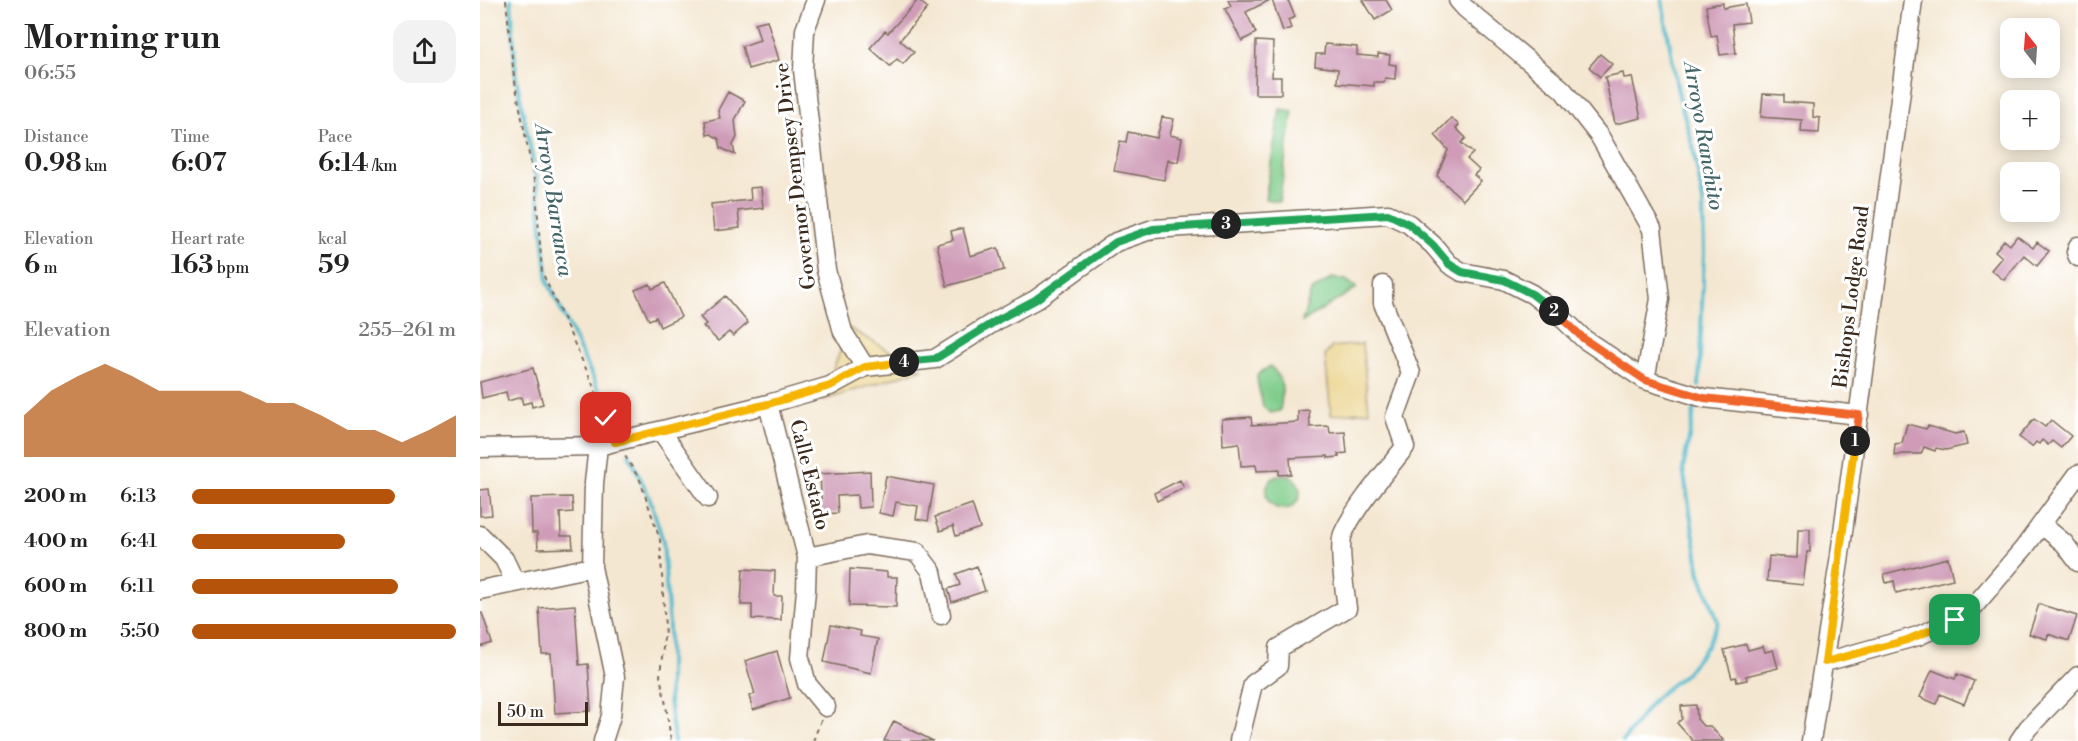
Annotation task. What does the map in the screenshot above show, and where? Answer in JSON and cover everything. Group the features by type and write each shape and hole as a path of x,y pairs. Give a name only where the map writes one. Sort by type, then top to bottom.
{"street":[{"name":"Governor Dempsey Drive","path":"816,0 805,30 803,70 826,270 843,332 865,367"},
{"path":"1458,0 1563,90 1600,137 1652,229 1660,299 1645,380"},
{"name":"Bishops Lodge Road","path":"1811,741 1825,662 1859,415 1913,0"},
{"path":"865,367 935,359 999,319 1035,300 1116,242 1153,229 1388,214 1409,224 1433,245 1449,264 1462,272 1504,280 1532,294 1584,339 1645,380 1704,398 1859,415"},
{"path":"2078,246 2076,252 2078,257"},
{"path":"1239,741 1253,684 1278,666 1279,648 1347,608 1342,536 1359,508 1405,447 1395,417 1411,373 1383,303 1383,285"},
{"name":"Calle Estado","path":"480,448 606,444 768,404 830,386 865,367"},
{"name":"Calle Estado","path":"768,404 807,557 807,590 800,658 807,684 826,707"},
{"path":"660,431 708,498"},
{"path":"603,741 611,716 615,677 592,567 594,483 606,444"},
{"path":"1825,662 1918,636 1963,616 1992,586 2042,525 2078,474"},
{"path":"2042,525 2064,543 2078,562"},
{"path":"480,535 504,559 515,582"},
{"name":"Calle Estado","path":"807,557 867,545 917,552 932,572 941,615"},
{"path":"480,590 592,567"},
{"path":"2019,741 2028,728 2078,676"}],"path":[{"path":"506,0 514,77 536,191 542,272 591,380 606,418 608,431 613,435 606,444 628,459 640,480 660,540 665,627 660,676 671,741"},
{"path":"813,741 826,707"}],"green space":[{"path":"1280,109 1293,111 1279,202 1265,199"},
{"path":"1332,278 1346,280 1357,288 1302,322 1311,291"},
{"path":"1270,366 1281,381 1282,392 1280,411 1271,413 1263,407 1257,375"},
{"path":"1283,475 1295,480 1300,492 1295,504 1283,509 1271,504 1266,492 1271,480"}],"sand":[{"path":"849,328 922,369 821,401"},
{"path":"1362,344 1369,411 1331,415 1325,355 1332,347"}],"building":[{"path":"918,0 928,8 900,40 914,52 903,64 897,59 890,66 870,48 885,31 888,33"},
{"path":"1228,0 1270,0 1246,12 1256,33 1242,41 1225,9 1231,6"},
{"path":"1272,0 1288,0 1295,17 1288,20 1291,28 1283,31"},
{"path":"1363,0 1386,0 1392,10 1375,20"},
{"path":"1723,3 1723,8 1746,4 1749,22 1732,24 1736,53 1720,55 1717,35 1711,36 1706,6"},
{"path":"767,20 779,60 748,69 742,46 760,40 755,23"},
{"path":"1256,41 1273,42 1272,77 1281,77 1281,94 1255,94"},
{"path":"1325,44 1357,47 1357,55 1378,57 1378,54 1390,55 1389,64 1396,65 1395,79 1385,78 1384,82 1374,82 1374,86 1337,83 1338,69 1315,66 1316,54 1324,54"},
{"path":"1600,54 1612,64 1600,77 1589,67"},
{"path":"1623,73 1624,78 1632,77 1641,118 1615,124 1605,77"},
{"path":"728,92 745,101 735,120 737,137 733,145 735,155 721,148 719,139 711,134 707,135 705,121 720,118 718,110"},
{"path":"1763,94 1784,95 1784,102 1813,104 1813,117 1820,118 1819,133 1801,132 1802,120 1761,117"},
{"path":"1162,117 1174,119 1170,135 1182,138 1178,162 1168,160 1164,180 1114,171 1120,141 1126,142 1128,132 1157,138"},
{"path":"1451,118 1459,125 1456,128 1466,138 1461,143 1473,153 1467,159 1479,170 1474,175 1481,181 1463,200 1437,176 1448,150 1435,135"},
{"path":"761,187 763,208 738,211 740,228 714,231 711,204 751,200 750,188"},
{"path":"963,228 970,256 998,248 1004,270 947,286 937,244 953,240 951,231"},
{"path":"2017,236 2033,248 2037,242 2049,251 2037,266 2024,255 2004,280 1991,270 2002,257 1995,251 2004,240 2010,245"},
{"path":"665,283 681,317 660,327 656,317 649,320 635,290 650,284 652,289"},
{"path":"725,296 748,323 733,336 729,332 718,341 703,326 706,324 700,317"},
{"path":"533,368 543,404 532,407 531,402 523,404 521,397 508,401 506,392 482,398 480,382"},
{"path":"1309,410 1310,427 1329,426 1330,433 1345,432 1347,453 1338,454 1339,457 1328,458 1328,456 1290,458 1291,474 1279,475 1279,470 1257,471 1256,465 1241,466 1239,443 1223,445 1222,419 1251,417 1252,425 1298,422 1298,411"},
{"path":"2034,419 2045,427 2051,420 2071,436 2061,448 2052,441 2048,445 2042,440 2039,444 2036,442 2032,447 2019,437"},
{"path":"1907,424 1926,429 1928,426 1955,434 1964,432 1967,445 1946,450 1936,448 1935,451 1924,447 1921,454 1894,456 1895,444 1902,443"},
{"path":"870,471 871,507 858,508 857,495 837,496 838,513 822,514 820,474"},
{"path":"886,476 934,485 928,521 916,519 918,506 896,502 893,516 879,513"},
{"path":"1180,480 1184,488 1157,501 1154,493"},
{"path":"489,489 492,515 480,516 480,490"},
{"path":"572,497 573,512 560,513 561,536 572,536 573,548 538,549 537,533 532,533 531,498"},
{"path":"972,504 980,528 956,536 953,526 940,531 935,517"},
{"path":"1798,529 1810,529 1810,552 1807,552 1803,585 1767,581 1769,556 1797,558"},
{"path":"1948,558 1953,579 1896,593 1894,581 1886,583 1884,574"},
{"path":"977,566 985,591 952,602 948,589 960,585 956,574"},
{"path":"743,569 775,571 774,596 782,596 781,620 752,619 752,605 741,605"},
{"path":"850,569 887,572 887,577 897,577 896,607 849,606"},
{"path":"2039,604 2077,616 2069,641 2048,634 2047,639 2029,634"},
{"path":"575,605 579,665 588,664 591,711 555,713 551,654 542,654 539,608"},
{"path":"480,613 482,613 492,643 480,647"},
{"path":"831,625 861,631 860,636 878,639 871,673 824,662"},
{"path":"1746,644 1748,650 1763,646 1765,652 1773,650 1778,668 1746,676 1747,680 1737,682 1736,677 1732,678 1724,650"},
{"path":"777,651 790,698 753,710 749,696 755,694 745,661"},
{"path":"1932,670 1955,679 1957,674 1974,681 1964,704 1940,694 1936,704 1920,697"},
{"path":"1696,705 1697,719 1703,726 1710,726 1724,741 1693,741 1677,723 1682,719 1681,706"},
{"path":"894,721 933,741 884,741"}],"waterway":[{"name":"Arroyo Barranca","path":"511,0 516,77 537,182 548,282 616,427"},
{"name":"Arroyo Ranchito","path":"1662,0 1678,92 1694,151 1703,202 1704,253 1699,386"},
{"path":"1623,741 1654,699 1686,673 1707,646 1718,622 1700,574 1683,469 1695,407"},
{"name":"Arroyo Barranca","path":"629,454 650,499 663,541 669,625 669,698 674,741"}],"route":[{"path":"606,418 608,431 613,435 615,442 830,386 865,367 935,359 999,319 1035,300 1116,242 1153,229 1388,214 1409,224 1433,245 1449,264 1462,272 1504,280 1532,294 1584,339 1645,380 1704,398 1859,415 1825,662 1907,640 1955,620"}]}
